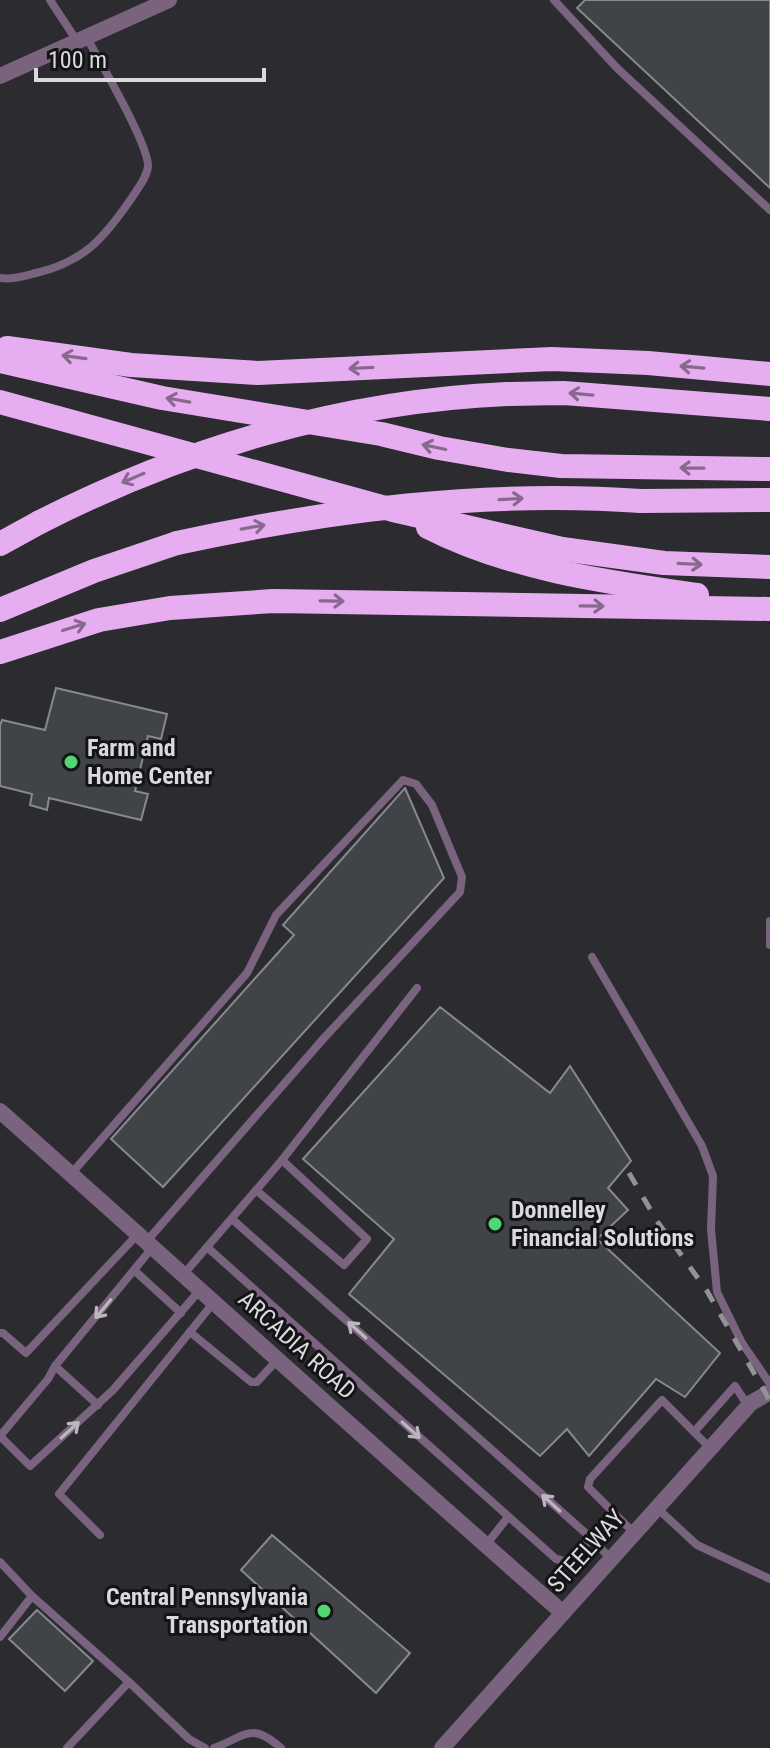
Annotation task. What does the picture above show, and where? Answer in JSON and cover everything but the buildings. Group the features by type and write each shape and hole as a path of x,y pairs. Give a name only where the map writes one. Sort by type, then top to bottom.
{"highway":[{"path":"0,347 131,365 258,373 552,359 648,363 770,374"},
{"path":"0,361 162,398 369,432 508,460 561,466 770,469"},
{"path":"0,544 135,477 244,440 405,403 450,396 564,393 770,409"},
{"path":"0,402 393,510 562,549 664,563 770,567"},
{"path":"0,610 69,580 177,543 238,530 410,503 534,498 770,500"},
{"path":"393,510 460,544 530,565 770,607"},
{"path":"0,652 99,620 215,603 348,601 770,607"}],"street":[{"path":"0,76 169,0"},
{"name":"ARCADIA ROAD","path":"0,1111 563,1613"},
{"name":"STEELWAY","path":"442,1748 748,1406 770,1392"}],"lane":[{"path":"0,278 43,272 70,263 82,255 116,220 148,169 147,158 121,99 82,40 50,0"},
{"path":"554,0 617,68 770,210"},
{"path":"0,1333 26,1353 145,1242 324,1038 460,892 462,877 450,844 432,805 416,784 403,780 276,915 247,973 71,1174"},
{"path":"770,921 770,945"},
{"path":"592,957 702,1146 713,1176 711,1229 717,1292 742,1343 770,1384"},
{"path":"183,1275 282,1160 417,988"},
{"path":"256,1190 344,1265 367,1239 282,1160"},
{"path":"232,1219 611,1559"},
{"path":"145,1242 135,1271 0,1436 30,1466 98,1405 200,1290"},
{"path":"207,1247 556,1559 568,1562 582,1552 590,1537"},
{"path":"135,1271 181,1313"},
{"path":"100,1535 59,1494 214,1301"},
{"path":"190,1332 251,1382 257,1382 278,1359"},
{"path":"55,1366 98,1405"},
{"path":"694,1432 735,1386 748,1406"},
{"path":"634,1533 588,1487 590,1479 662,1400 710,1449"},
{"path":"657,1508 697,1545 770,1579"},
{"path":"485,1546 508,1517"},
{"path":"0,1562 32,1596 189,1739 205,1748"},
{"path":"0,1637 32,1596"},
{"path":"67,1748 129,1682"},
{"path":"214,1748 251,1732 263,1732 281,1748"}],"railway":[{"path":"629,1173 657,1221 707,1291 770,1401"}],"place":[{"name":"Farm and Home Center","path":"71,762"},
{"name":"Donnelley Financial Solutions","path":"495,1224"},
{"name":"Central Pennsylvania Transportation","path":"324,1611"}]}
